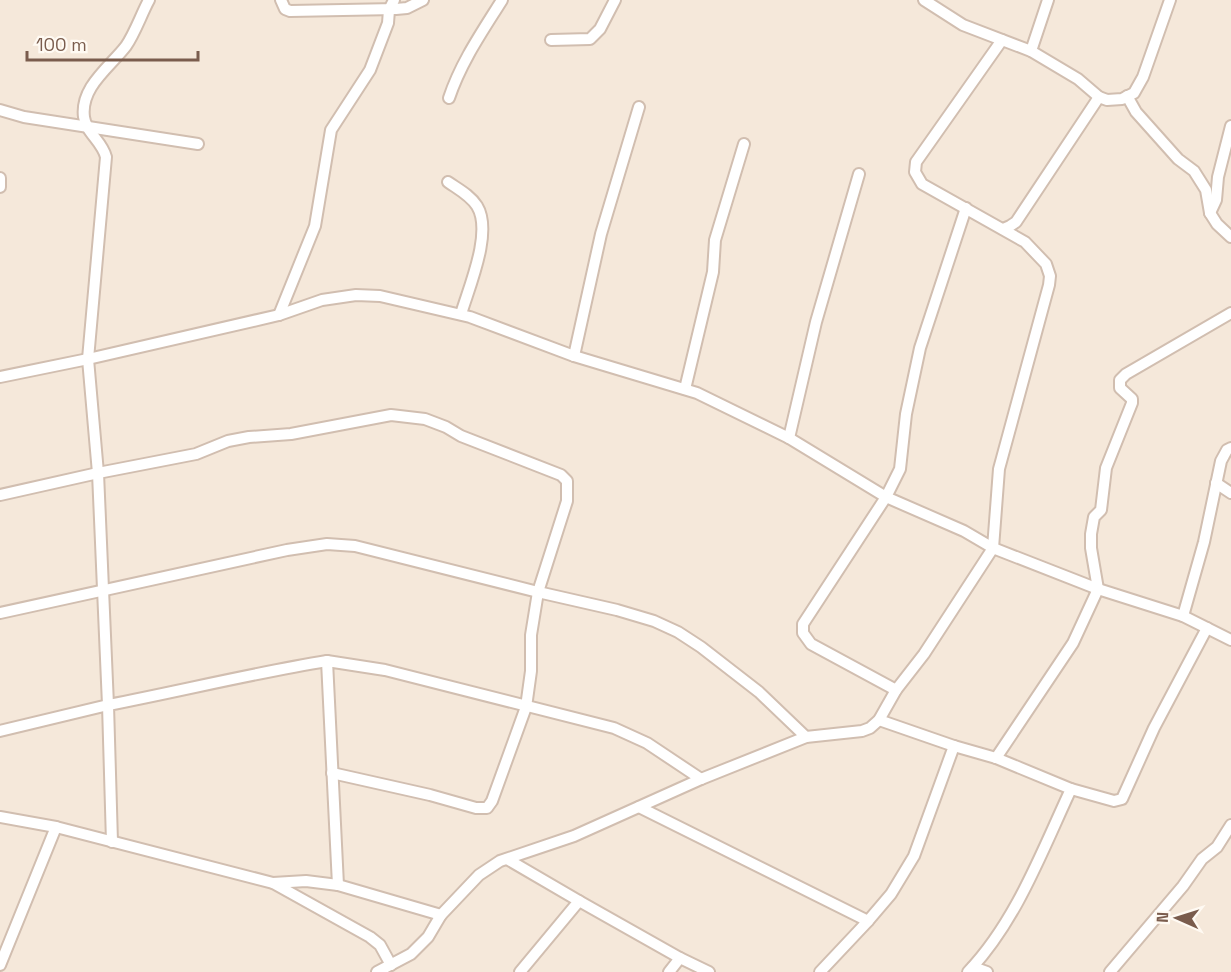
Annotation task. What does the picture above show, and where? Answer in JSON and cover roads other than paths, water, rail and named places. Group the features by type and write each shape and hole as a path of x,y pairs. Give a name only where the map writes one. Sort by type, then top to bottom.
{"street":[{"path":"112,842 104,589 98,473 88,359 106,157 104,147 87,127 84,110 90,88 127,45 149,0"},
{"path":"281,0 285,9 290,11 391,5 407,8 423,0"},
{"path":"449,98 469,53 502,0"},
{"path":"552,40 590,39 600,28 615,0"},
{"path":"924,0 963,26 1031,51 1078,79 1098,97 1107,100 1122,99 1134,93 1143,77 1170,0"},
{"path":"1031,51 1048,0"},
{"path":"279,315 315,226 331,130 370,70 388,23 391,5"},
{"path":"377,972 411,954 428,937 441,915 479,875 507,859 574,836 701,779 806,737 862,731 870,728 879,720 896,690 924,654 993,548 999,470 1049,285 1050,276 1046,264 1025,242 922,184 915,172 916,162 1002,40"},
{"path":"1127,96 1136,112 1178,159 1194,171 1206,190 1210,213 1217,224 1231,237"},
{"path":"1003,229 1016,222 1098,97"},
{"path":"574,356 601,234 639,107"},
{"path":"0,110 24,117 198,144"},
{"path":"1210,213 1216,200 1218,177 1231,126"},
{"path":"684,390 713,272 715,240 744,144"},
{"path":"789,438 816,322 859,174"},
{"path":"0,178 0,187"},
{"path":"448,182 471,198 478,208 482,222 481,247 461,315"},
{"path":"896,690 811,644 803,633 803,624 886,497 900,469 906,414 920,348 966,208"},
{"path":"0,377 279,315 322,300 356,295 380,296 461,315 574,356 697,393 789,438 886,497 964,531 993,548 1098,589 1183,616 1231,640"},
{"path":"996,758 1073,643 1098,589 1091,548 1094,517 1101,510 1106,468 1132,403 1132,399 1120,388 1120,380 1126,374 1231,313"},
{"path":"0,495 196,453 228,441 291,434 391,415 425,419 461,436 561,475 567,481 567,501 538,592 531,635 531,671 526,707 492,801 487,808 476,808 332,773"},
{"path":"1183,616 1204,542 1221,461 1227,450 1231,448"},
{"path":"1216,483 1231,492"},
{"path":"0,613 287,550 327,544 355,546 654,621 678,632 701,647 759,692 806,737"},
{"path":"879,720 996,758 1071,789 1113,801 1122,799 1154,728 1207,628"},
{"path":"327,661 338,885"},
{"path":"0,731 108,705 273,670 327,661 385,670 614,728 647,743 701,779"},
{"path":"820,972 891,894 914,856 954,746"},
{"path":"987,972 970,969 988,947 1017,902 1071,789"},
{"path":"639,807 868,921"},
{"path":"0,817 56,827 273,883 370,937 380,945 391,965"},
{"path":"1110,972 1183,886 1202,859 1217,847 1231,825"},
{"path":"0,965 56,827"},
{"path":"507,859 680,958 709,972"},
{"path":"273,883 306,880 338,885 441,915"},
{"path":"520,972 579,901"},
{"path":"669,972 680,958"}]}
